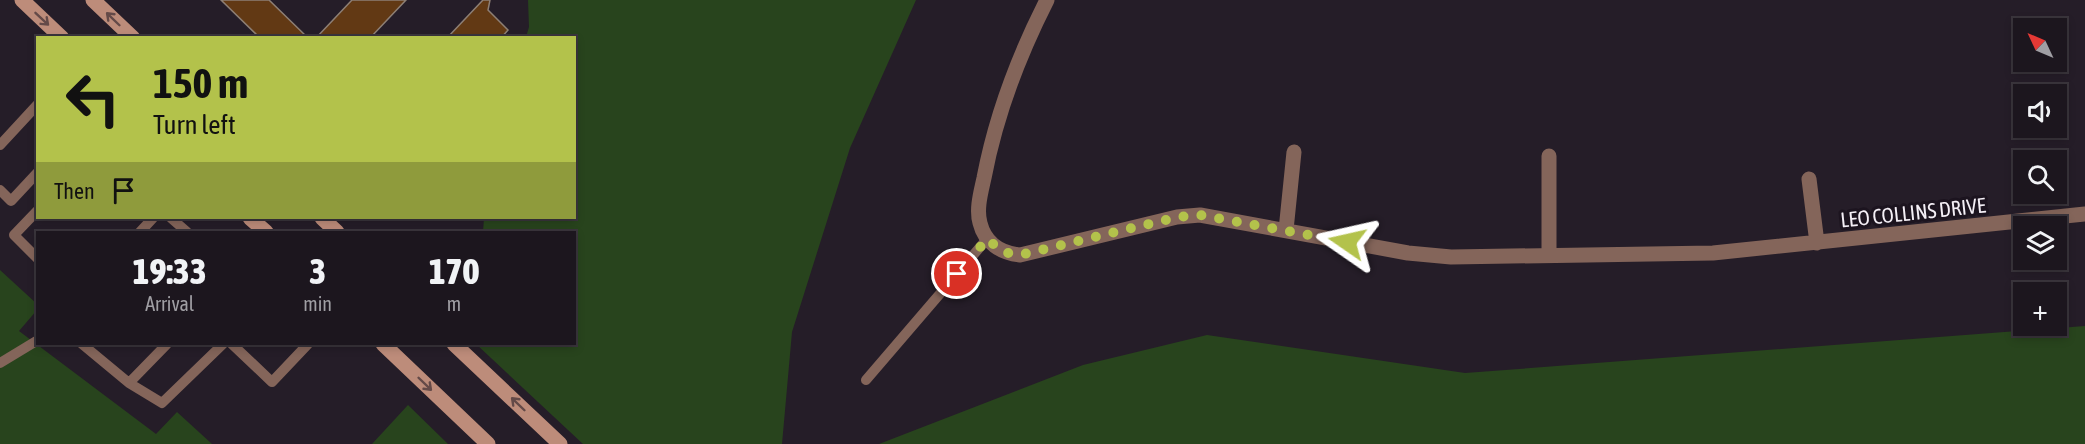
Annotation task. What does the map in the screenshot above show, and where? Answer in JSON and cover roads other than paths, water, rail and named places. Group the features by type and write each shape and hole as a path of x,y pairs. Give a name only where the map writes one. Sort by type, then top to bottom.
{"main road":[{"path":"22,0 60,36"},
{"path":"93,0 131,36"},
{"path":"251,219 265,231"},
{"path":"323,219 336,231"},
{"path":"384,345 488,444"},
{"path":"455,345 560,444"}],"street":[{"path":"987,239 979,222 978,203 989,153 1014,71 1047,0"},
{"path":"1286,230 1294,152"},
{"path":"1549,156 1550,255"},
{"name":"LEO COLLINS DRIVE","path":"1809,179 1817,243"},
{"name":"LEO COLLINS DRIVE","path":"987,239 1003,252 1020,255 1178,217 1200,215 1408,253 1451,257 1668,256 1817,243 2085,214"}],"lane":[{"path":"0,145 36,106"},
{"path":"0,190 11,201 36,174"},
{"path":"36,212 14,235 36,257"},
{"path":"141,231 152,219"},
{"path":"172,219 186,231"},
{"path":"866,380 987,239"},
{"path":"0,363 36,341"},
{"path":"83,345 129,383 162,403 222,345"},
{"path":"129,383 166,345"},
{"path":"233,345 272,382 305,345"}]}
